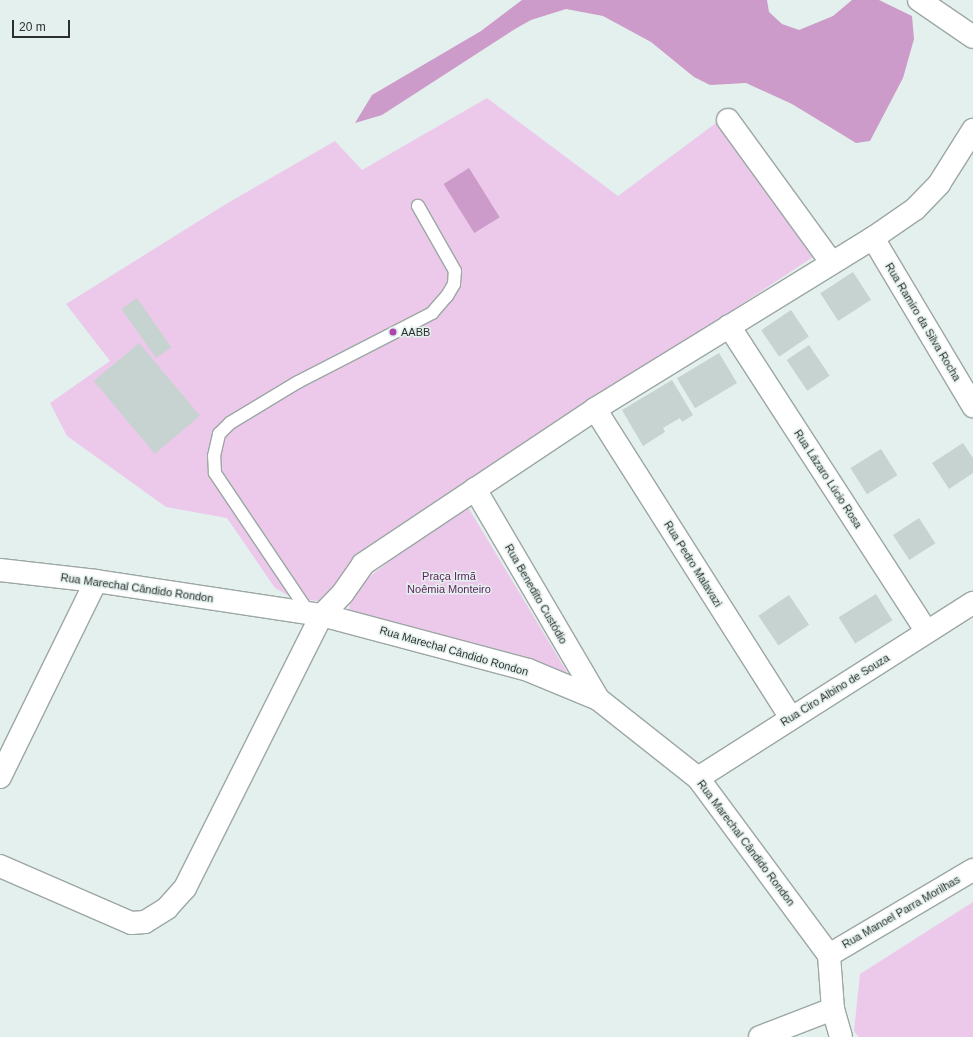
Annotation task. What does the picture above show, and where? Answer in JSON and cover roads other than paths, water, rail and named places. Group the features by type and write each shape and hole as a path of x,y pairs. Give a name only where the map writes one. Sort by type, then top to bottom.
{"street":[{"path":"919,0 973,37"},
{"path":"728,120 831,262"},
{"path":"0,866 131,923 145,922 167,908 185,888 316,614 343,593 363,564 595,410 831,262 873,238 915,209 939,184 973,130"},
{"name":"Rua Ramiro da Silva Rocha","path":"873,238 973,406"},
{"name":"Rua Lázaro Lúcio Rosa","path":"730,326 927,632"},
{"name":"Rua Pedro Malavazi","path":"595,410 791,718"},
{"name":"Rua Benedito Custódio","path":"475,489 598,699"},
{"name":"Rua Marechal Cândido Rondon","path":"0,570 96,581 316,614 528,670 598,699 698,778 829,955"},
{"path":"0,777 96,581"},
{"name":"Rua Ciro Albino de Souza","path":"698,778 973,603"},
{"name":"Rua Manoel Parra Morilhas","path":"829,955 973,870"},
{"path":"829,955 833,1009 841,1037"},
{"path":"760,1037 833,1009"}],"lane":[{"path":"316,614 215,473 214,456 219,434 230,423 298,382 432,313 448,296 454,284 455,271 418,206"}],"place":[{"name":"AABB","path":"393,332"}],"park label":[{"name":"Praça Irmã Noêmia Monteiro","path":"449,583"}]}
